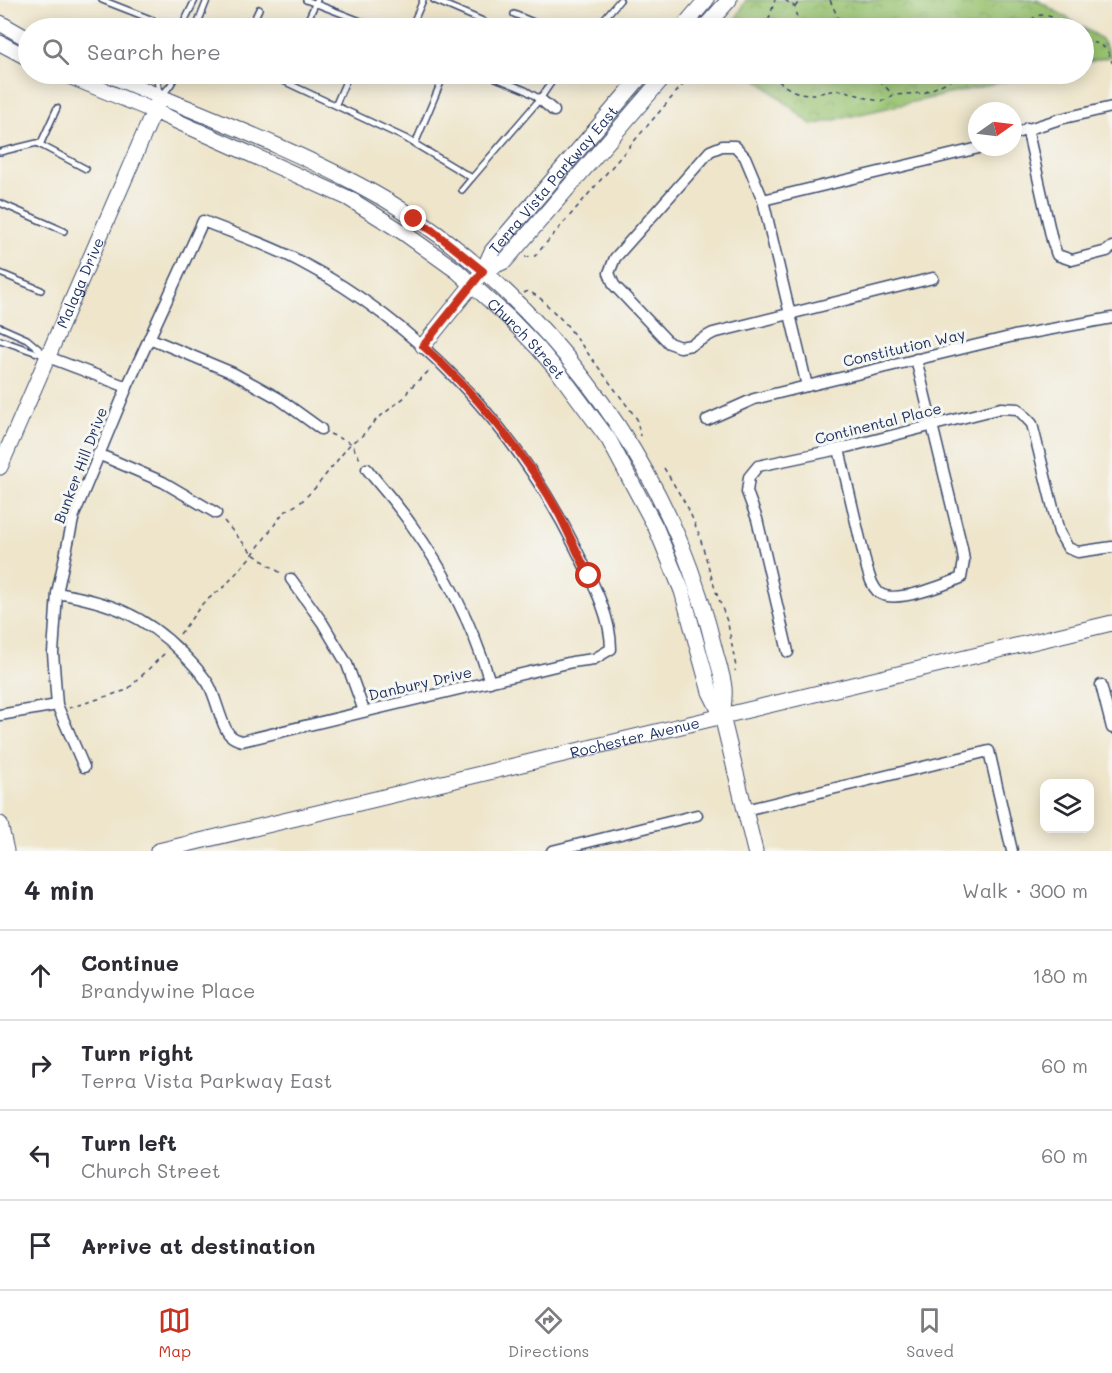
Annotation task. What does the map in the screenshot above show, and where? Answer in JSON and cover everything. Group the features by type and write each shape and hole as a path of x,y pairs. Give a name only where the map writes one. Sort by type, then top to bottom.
{"main road":[{"path":"691,18 706,0"},
{"path":"713,18 729,0"},
{"path":"0,23 18,33"},
{"path":"0,43 18,53"},
{"name":"Church Street","path":"95,84 250,134 360,185 433,231 483,271 550,338 600,398 657,490 686,557 711,633 724,688 722,716"},
{"name":"Church Street","path":"124,84 157,104 348,198 404,233 472,283 509,318 560,374 614,448 652,519 674,569 693,626 710,692 722,716 754,851"},
{"name":"Terra Vista Parkway East","path":"423,346 483,271 489,255 518,219 634,84"},
{"path":"483,271 504,261 657,84"},
{"name":"Malaga Drive","path":"0,467 157,104"},
{"name":"Rochester Avenue","path":"158,851 1112,623"},
{"path":"0,824 6,851"}],"street":[{"path":"540,99 554,111"},
{"path":"1022,130 1112,107"},
{"path":"1027,128 1057,255 1072,260 1107,251 1112,247"},
{"path":"807,386 791,313 764,200 745,158 735,146 722,146 710,151 615,258 609,273 614,285 669,344 680,347 691,345 713,333 791,313 933,278"},
{"path":"764,200 968,151"},
{"name":"Bunker Hill Drive","path":"84,767 58,708 53,653 57,593 74,515 127,387 203,221 297,260 334,281 394,322 423,346"},
{"name":"Constitution Way","path":"707,420 754,399 1014,336 1112,318"},
{"path":"149,338 233,373 278,398 321,429"},
{"name":"Danbury Drive","path":"173,644 197,668 208,684 218,703 228,734 242,741 572,662 594,659 611,649 611,634 600,604 558,512 520,454 472,396 423,346"},
{"path":"48,357 127,387"},
{"path":"839,449 868,574 879,594 892,597 906,595 934,589 961,578 964,561 962,548 916,359"},
{"name":"Continental Place","path":"788,652 757,519 747,492 749,477 758,466 839,449 1001,408 1018,409 1032,424 1059,532 1068,548 1078,552 1112,547"},
{"path":"98,454 163,483 216,513"},
{"path":"367,469 410,522 443,573 481,653 490,682"},
{"path":"291,579 322,622 347,664 364,711"},
{"path":"57,593 91,599 128,612 147,623 173,644"},
{"path":"1101,685 1112,728"},
{"path":"0,715 58,708"},
{"path":"744,810 989,751 1012,851"},
{"path":"552,851 697,815"}],"lane":[{"path":"102,0 148,18"},
{"path":"186,18 195,0"},
{"path":"200,18 207,0"},
{"path":"306,0 355,18"},
{"path":"415,18 423,0"},
{"path":"434,0 476,18"},
{"path":"605,18 620,0"},
{"path":"309,18 316,2"},
{"path":"255,18 259,9"},
{"path":"513,14 523,18"},
{"path":"157,84 157,104"},
{"path":"157,104 172,84"},
{"path":"290,84 336,104 414,144 472,178"},
{"path":"336,104 345,84"},
{"path":"414,144 440,84"},
{"path":"510,84 540,99"},
{"path":"462,190 550,84"},
{"path":"40,145 57,108"},
{"path":"0,152 38,143 86,169"},
{"path":"0,203 64,231"},
{"path":"0,273 40,290"},
{"path":"0,327 27,339 48,357"},
{"path":"0,340 48,357"}],"path":[{"path":"769,18 775,0"},
{"path":"785,0 795,7 798,18"},
{"path":"795,7 800,0"},
{"path":"830,0 838,18"},
{"path":"1033,18 1044,15 1050,18"},
{"path":"1094,42 1106,49 1112,63"},
{"path":"523,258 536,256 683,84"},
{"path":"782,84 795,91 820,95 840,90 874,100 890,98 893,95 924,93 943,84"},
{"path":"883,84 893,95"},
{"path":"523,293 528,291 539,297 566,324 637,419 640,436"},
{"path":"58,708 127,690 156,664 203,603 225,586 253,555 283,513 301,502 351,443 362,436 385,411 405,397 409,389 430,370"},
{"path":"321,429 351,443 367,469"},
{"path":"664,468 688,507 699,534 728,624 736,667 734,673"},
{"path":"216,513 253,555 291,579"}],"green space":[{"path":"746,0 1037,0 1067,18 737,18"},
{"path":"1094,34 1100,38 1112,56 1094,60"},
{"path":"763,84 993,84 812,125"}],"route":[{"path":"414,219 433,231 483,271 423,346 472,396 520,454 558,512 589,576"}]}
